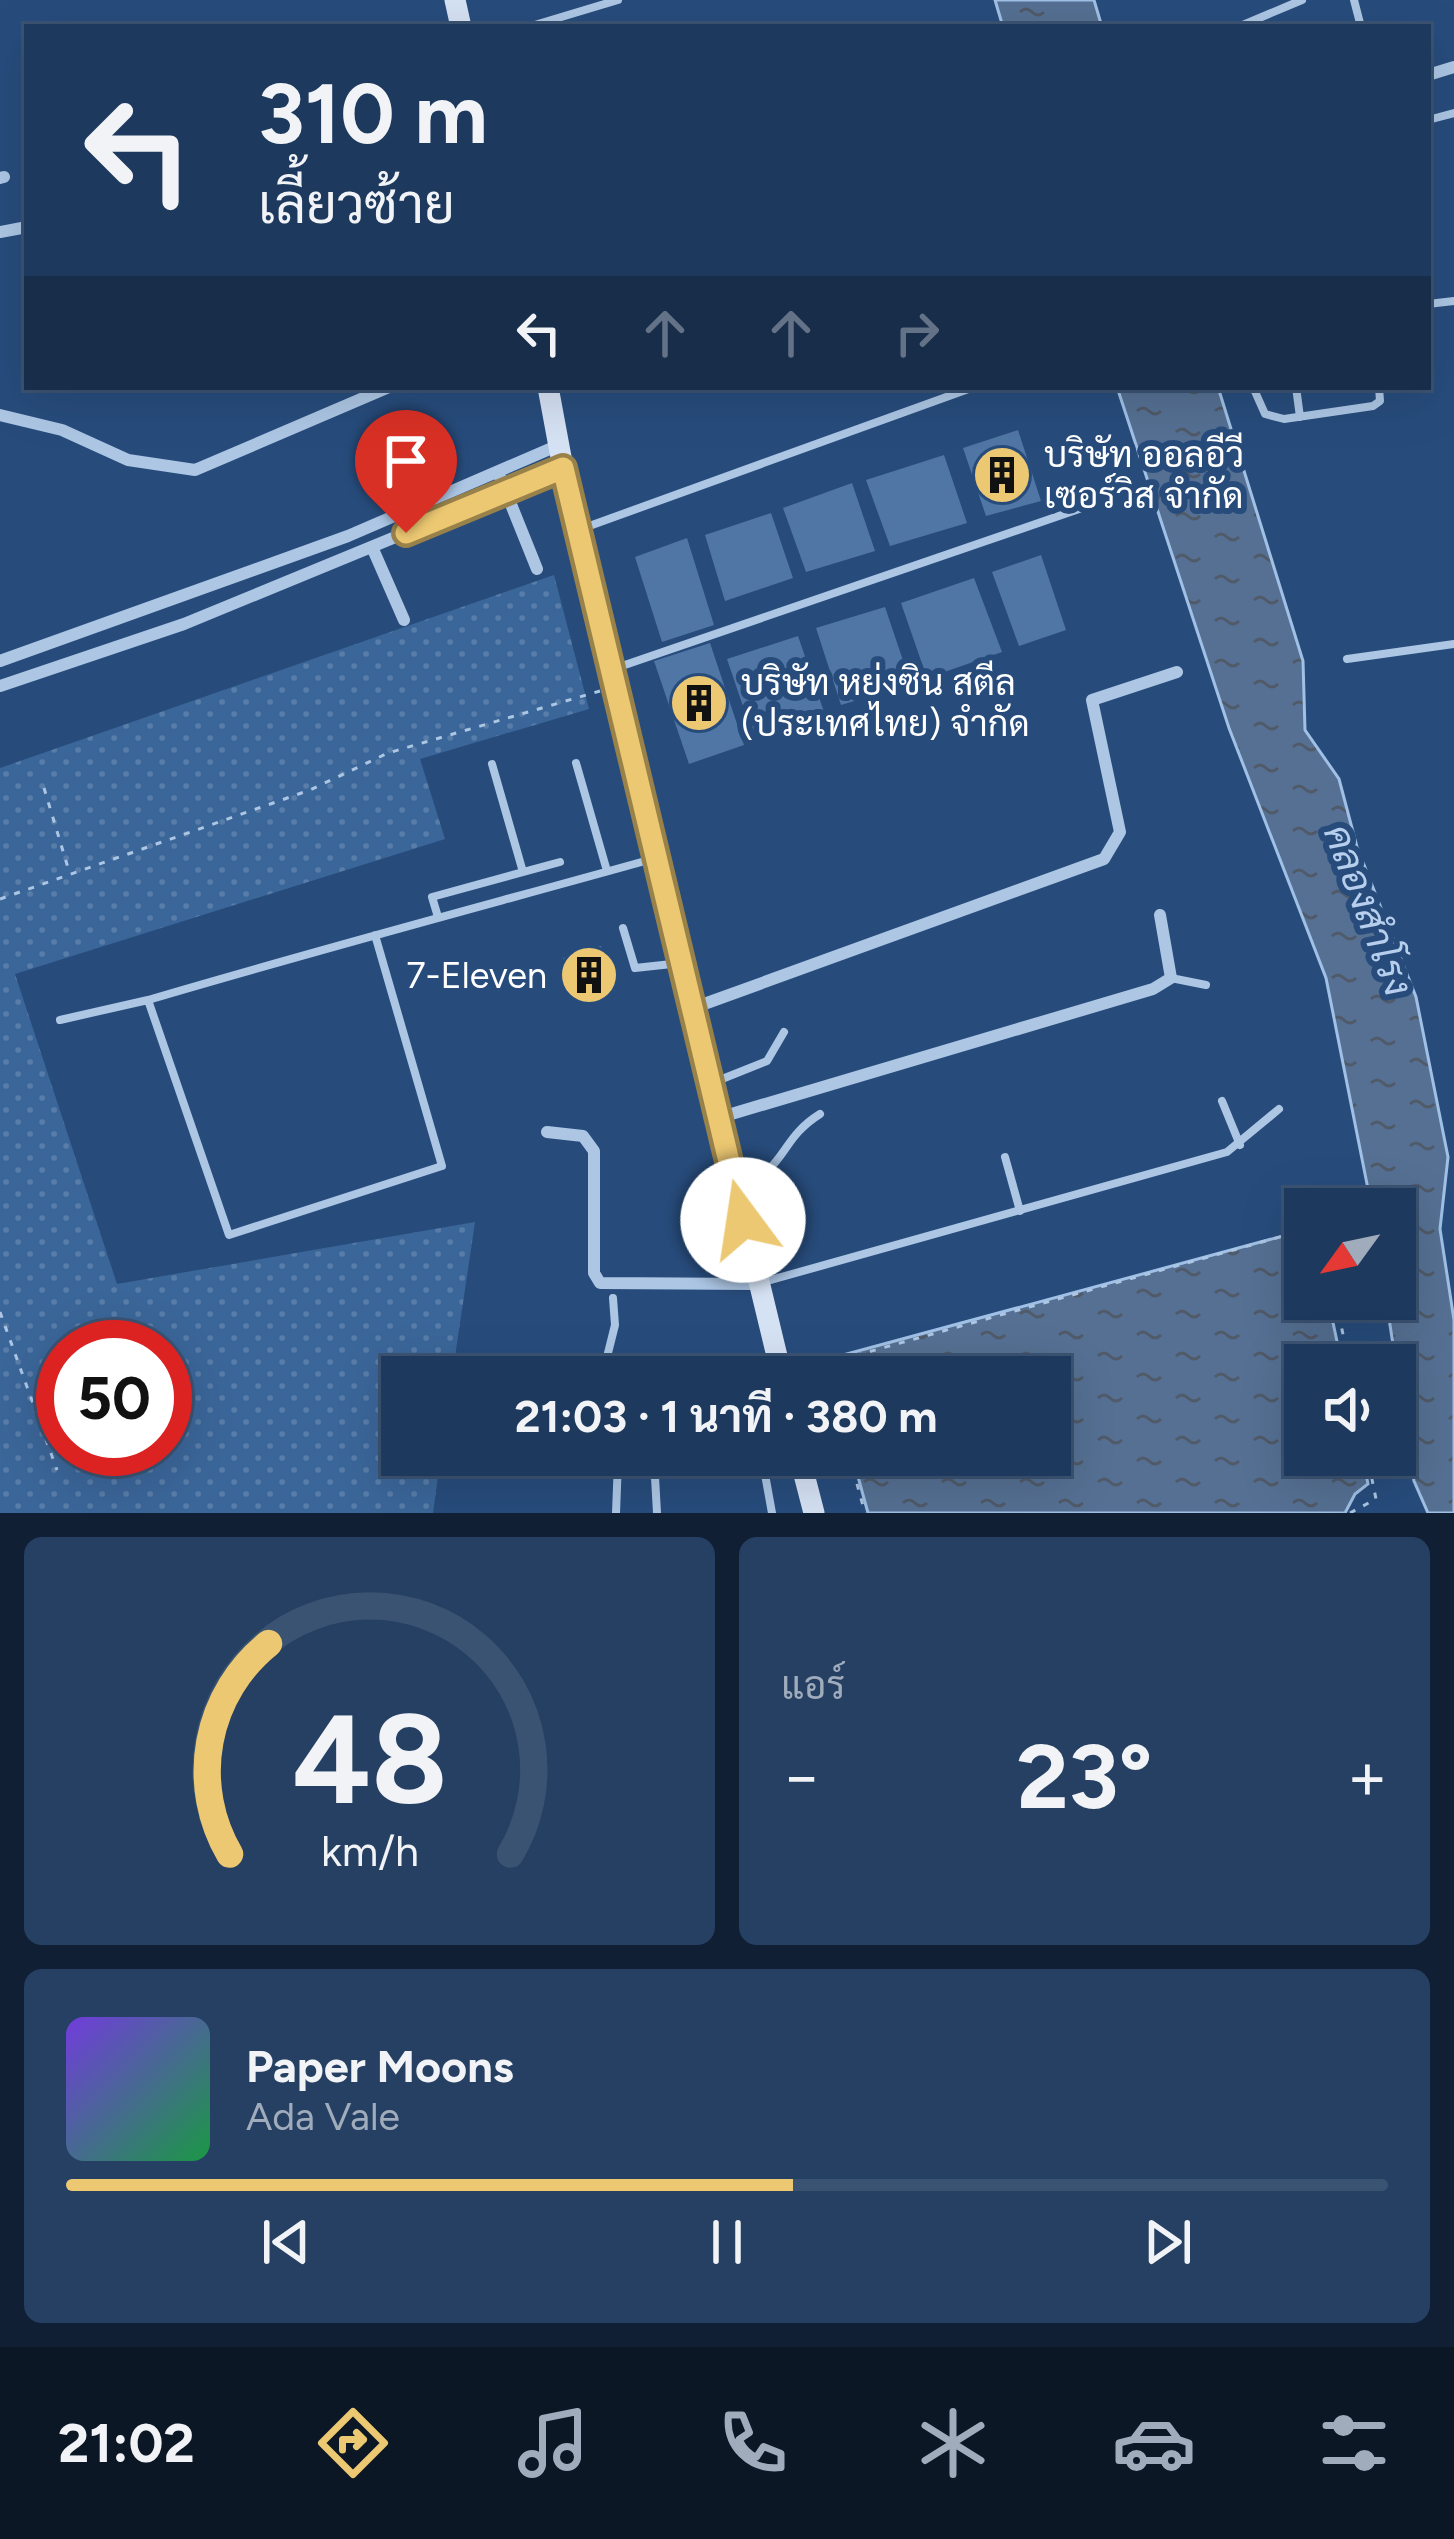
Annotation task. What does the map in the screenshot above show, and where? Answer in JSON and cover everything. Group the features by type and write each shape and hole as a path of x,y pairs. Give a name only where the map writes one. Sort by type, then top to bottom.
{"main road":[{"path":"549,390 777,1356"},
{"path":"805,1476 814,1513"}],"street":[{"path":"0,415 62,430 128,460 195,470 382,390"},
{"path":"0,661 246,574 498,472 561,457"},
{"path":"0,686 184,624 506,492 561,457"},
{"path":"498,472 537,569"},
{"path":"372,547 404,620"},
{"path":"693,1009 1104,860 1120,832 1092,700 1177,672"},
{"path":"718,1118 1124,1001 1171,978 1160,915"},
{"path":"547,1132 583,1136 594,1151 594,1273 600,1283 758,1284"}],"lane":[{"path":"538,24 618,0"},
{"path":"1245,24 1302,0"},
{"path":"579,530 966,390"},
{"path":"1254,390 1265,414 1300,417 1373,406 1378,390"},
{"path":"1296,390 1300,417"},
{"path":"616,677 1082,508"},
{"path":"1347,659 1454,644"},
{"path":"575,763 607,871"},
{"path":"492,764 523,872"},
{"path":"60,1020 148,1000 658,857"},
{"path":"438,917 432,897 560,862"},
{"path":"622,928 634,968 682,963"},
{"path":"148,1000 229,1235 442,1166 375,935"},
{"path":"1171,978 1206,985"},
{"path":"710,1084 767,1061 784,1032"},
{"path":"1222,1101 1240,1145"},
{"path":"758,1284 1240,1145 1279,1109"},
{"path":"735,1188 772,1171 790,1137 820,1114"},
{"path":"1005,1157 1020,1211"},
{"path":"607,1356 615,1325 613,1298"},
{"path":"615,1476 616,1513"},
{"path":"765,1476 772,1513"},
{"path":"655,1477 657,1513"}],"path":[{"path":"0,899 310,790 388,753 616,677"},
{"path":"44,788 70,872"},
{"path":"854,1356 1284,1237"},
{"path":"0,1312 36,1412"},
{"path":"855,1476 865,1513"},
{"path":"1350,1513 1376,1499 1371,1476"}],"shaded area":[{"path":"554,575 589,709 420,759 445,839 15,974 117,1284 475,1222 455,1356 381,1356 381,1476 438,1476 433,1513 0,1513 0,768"}],"water":[{"path":"995,0 1094,0 1101,24 1002,24"},
{"name":"คลองสำโรง","path":"1118,390 1219,390 1303,661 1305,730 1339,779 1357,847 1416,997 1448,1157 1440,1229 1454,1320 1454,1513 1428,1513 1414,1481 1416,1344 1393,1344 1389,1320 1416,1320 1416,1188 1368,1188 1326,978 1229,728"},
{"path":"1284,1236 1284,1320 1332,1320 1338,1344 1284,1344 1284,1476 1366,1476 1368,1484 1355,1494 1345,1513 868,1513 858,1476 1071,1476 1071,1356 843,1355"}],"building":[{"name":"บริษัท ออลอีวี เซอร์วิส จำกัด","path":"1018,430 1041,501 986,516 963,448"},
{"path":"944,455 967,523 890,546 866,480"},
{"path":"852,483 875,551 806,572 783,508"},
{"path":"771,513 793,578 725,601 705,535"},
{"path":"687,538 714,625 662,642 635,557"},
{"path":"1041,555 1066,630 1019,646 992,572"},
{"path":"974,578 1002,652 927,678 901,603"},
{"path":"885,607 911,684 841,705 816,628"},
{"path":"798,636 824,712 753,736 727,659"},
{"name":"บริษัท หย่งซิน สตีล (ประเทศไทย) จํากัด","path":"710,643 744,745 689,764 654,661"},
{"name":"7-Eleven","path":"601,946 615,991 577,1002 563,958"}],"place":[{"name":"บริษัท ออลอีวี เซอร์วิส จำกัด","path":"1002,475"},
{"name":"บริษัท หย่งซิน สตีล (ประเทศไทย) จํากัด","path":"699,703"},
{"name":"7-Eleven","path":"589,975"}],"route":[{"path":"406,533 563,468 619,686 743,1220"}]}
